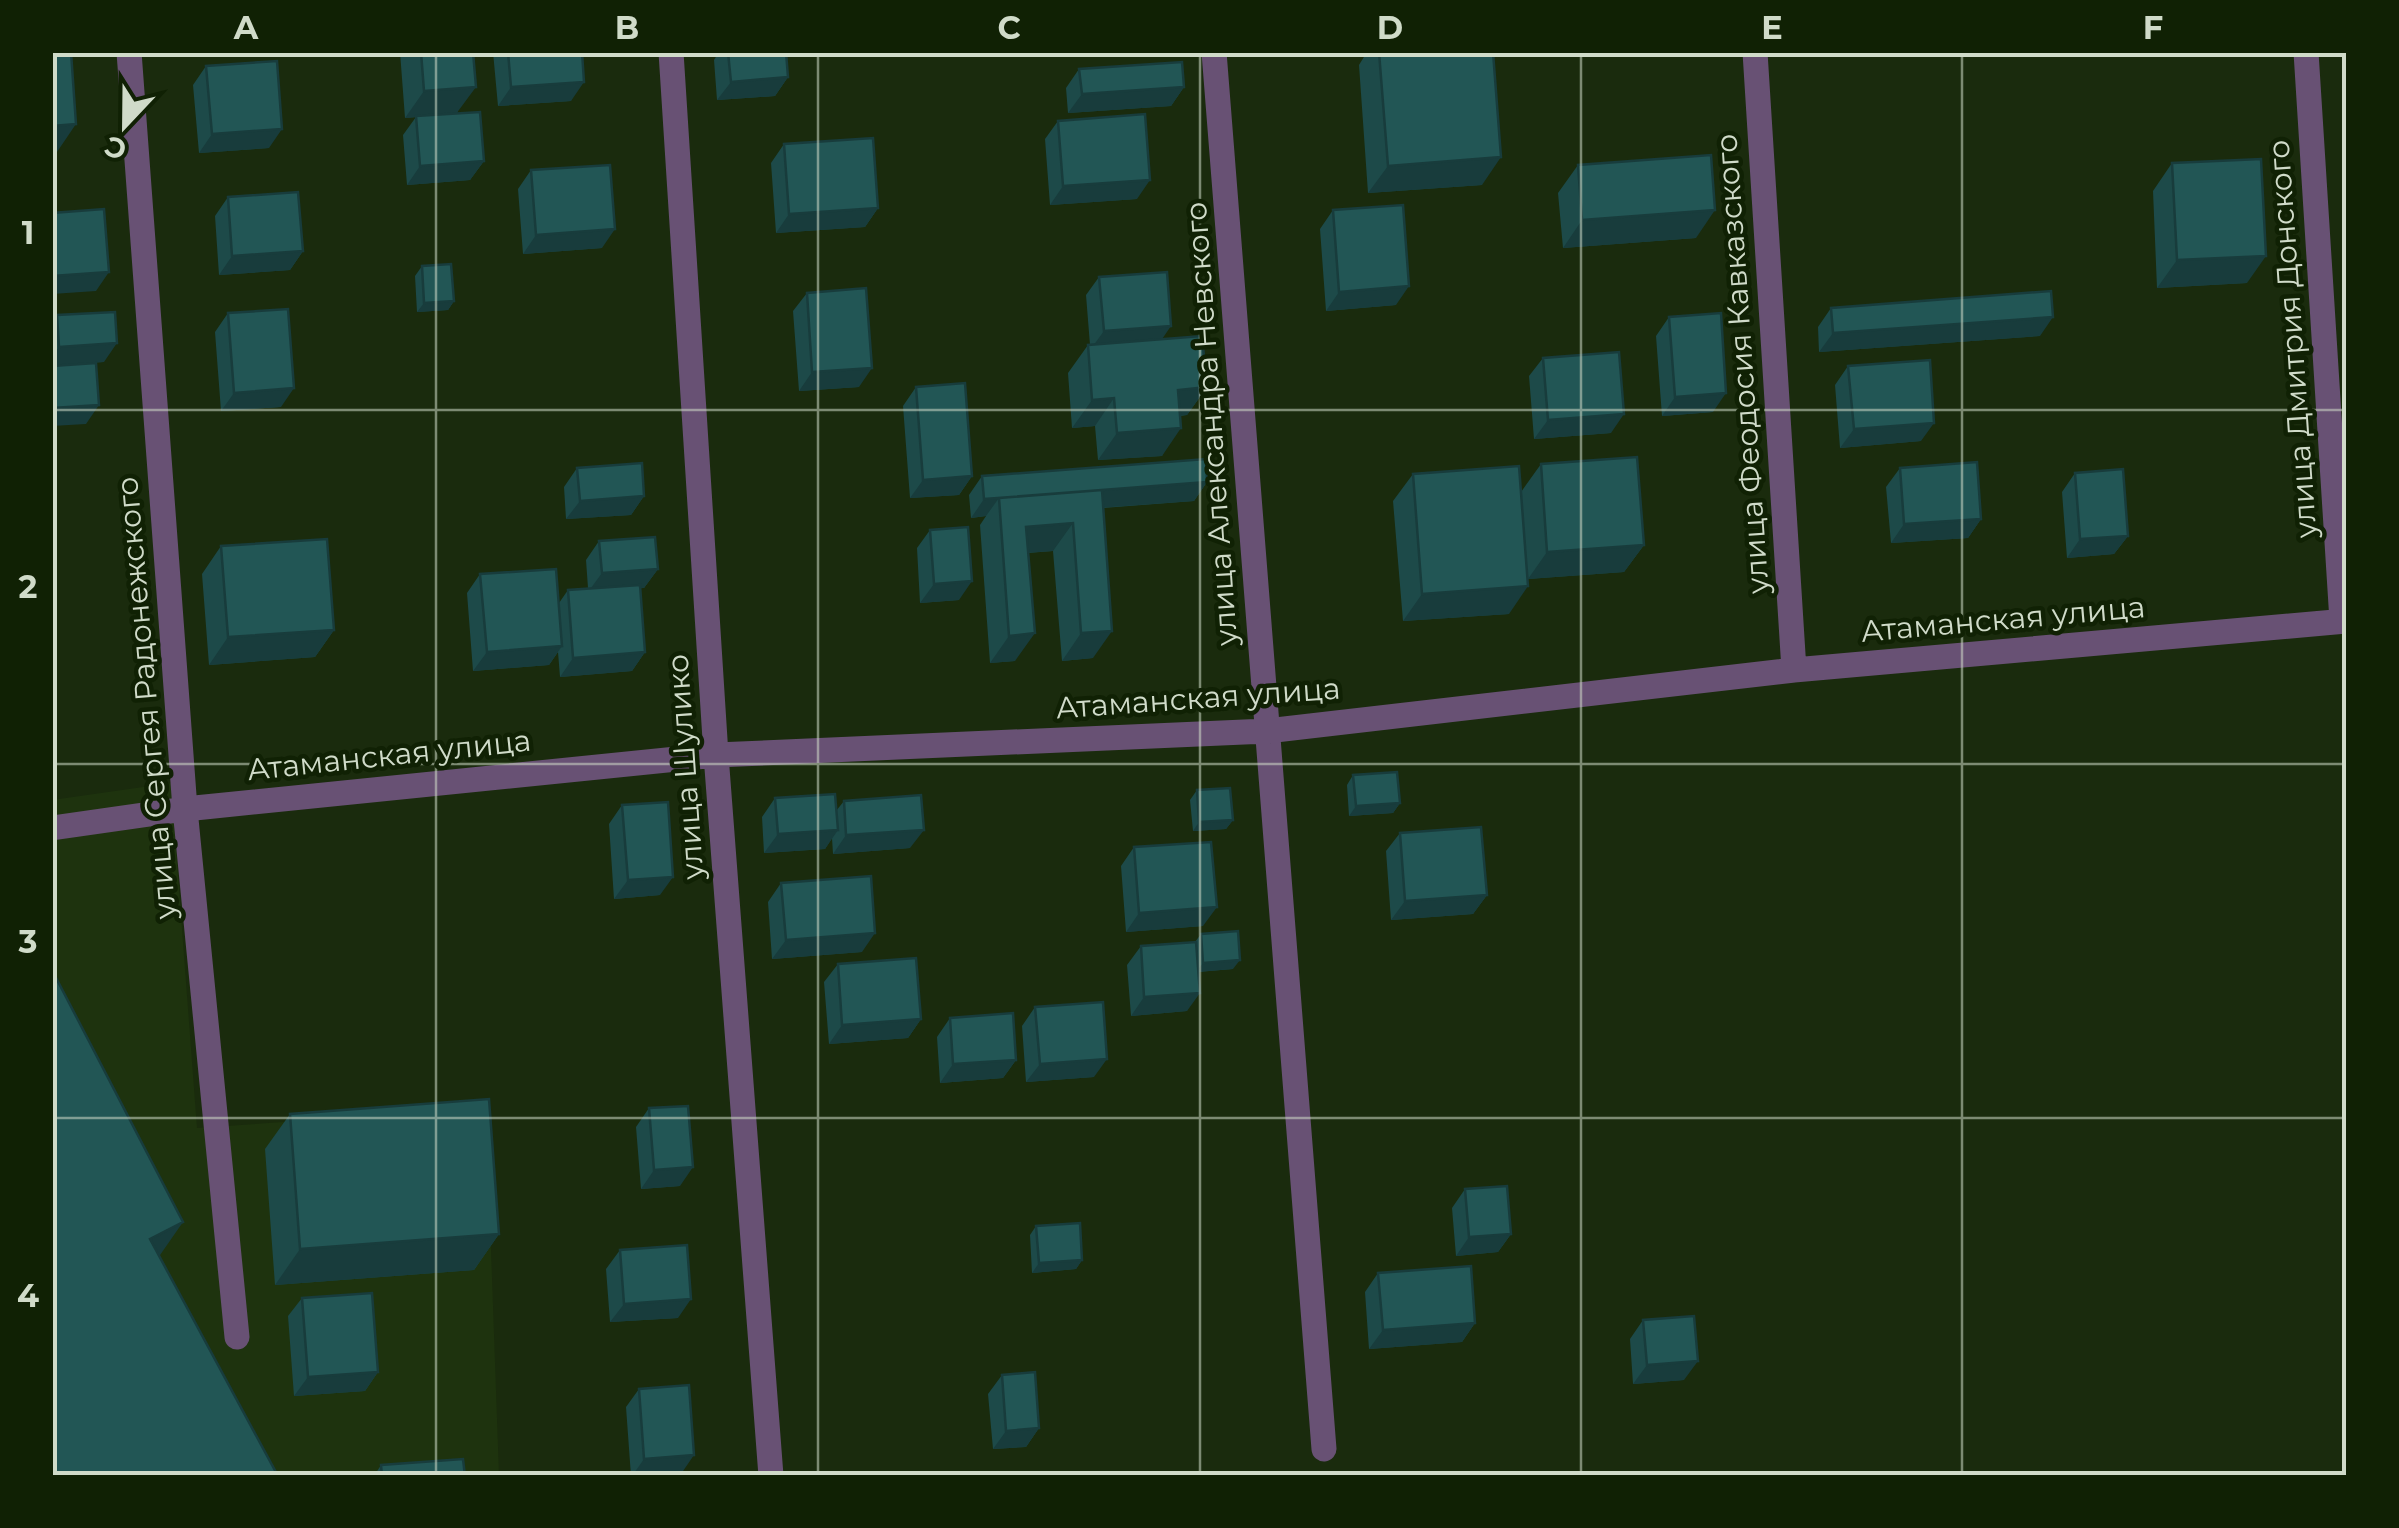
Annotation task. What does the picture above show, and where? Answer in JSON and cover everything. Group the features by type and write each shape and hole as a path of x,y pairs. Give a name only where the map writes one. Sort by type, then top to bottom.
{"street":[{"name":"улица Сергея Радонежского","path":"129,52 186,808 237,1338"},
{"name":"улица Шулико","path":"671,52 716,756 772,1476"},
{"name":"улица Александра Невского","path":"1214,52 1324,1449"},
{"name":"улица Феодосия Кавказского","path":"1755,52 1794,670"},
{"name":"улица Дмитрия Донского","path":"2306,52 2344,621"},
{"name":"Атаманская улица","path":"52,828 186,808 716,756 1267,730 1794,670 2344,621"}],"shaded area":[{"path":"171,783 197,1128 486,1108 499,1475 53,1475 52,800"}],"building":[{"path":"52,52 71,52 76,124 52,126"},
{"path":"421,52 473,52 476,87 424,91"},
{"path":"508,52 582,52 584,82 511,87"},
{"path":"728,52 786,52 788,77 731,82"},
{"path":"1379,52 1493,52 1501,157 1388,166"},
{"path":"277,61 282,129 212,134 206,66"},
{"path":"1182,62 1184,87 1082,94 1079,69"},
{"path":"480,112 484,161 420,166 416,116"},
{"path":"1145,114 1150,180 1063,186 1058,121"},
{"path":"873,138 878,208 789,214 784,144"},
{"path":"1711,155 1715,210 1582,220 1578,165"},
{"path":"2261,159 2266,256 2177,260 2172,163"},
{"path":"610,165 615,229 536,235 531,170"},
{"path":"298,192 303,251 232,256 228,197"},
{"path":"1403,205 1409,286 1339,292 1333,210"},
{"path":"104,209 109,272 52,276 52,213"},
{"path":"451,264 454,301 424,303 422,266"},
{"path":"1167,272 1171,326 1104,331 1099,277"},
{"path":"866,288 872,368 812,372 807,293"},
{"path":"2051,291 2053,317 1833,333 1831,308"},
{"path":"288,309 294,388 234,393 228,313"},
{"path":"115,312 117,343 59,347 57,315"},
{"path":"1721,313 1726,393 1675,397 1669,317"},
{"path":"1202,336 1207,387 1178,390 1181,428 1117,433 1114,398 1092,400 1088,345"},
{"path":"1619,352 1624,414 1548,420 1543,358"},
{"path":"1930,360 1934,423 1854,429 1848,366"},
{"path":"96,363 99,405 52,408 52,366"},
{"path":"965,383 972,476 923,480 916,387"},
{"path":"1637,457 1644,545 1547,552 1541,464"},
{"path":"1206,459 1207,482 984,499 982,476"},
{"path":"1977,462 1981,519 1904,524 1900,468"},
{"path":"642,463 644,496 580,501 577,468"},
{"path":"1519,466 1528,586 1422,594 1413,474"},
{"path":"2123,469 2128,536 2080,539 2075,473"},
{"path":"1102,490 1112,631 1081,633 1073,523 1026,527 1035,633 1009,636 999,498"},
{"path":"968,527 972,581 934,584 930,530"},
{"path":"655,537 658,569 602,573 599,541"},
{"path":"327,539 334,630 228,637 221,546"},
{"path":"556,569 562,646 487,652 480,574"},
{"path":"640,585 645,652 573,658 568,590"},
{"path":"1397,772 1400,803 1356,806 1353,775"},
{"path":"1230,788 1233,820 1199,822 1197,790"},
{"path":"835,794 838,830 778,834 775,798"},
{"path":"921,795 924,830 846,835 844,801"},
{"path":"668,802 673,877 628,880 622,805"},
{"path":"1481,827 1487,895 1405,901 1400,833"},
{"path":"1211,842 1217,907 1139,913 1134,847"},
{"path":"871,876 875,933 786,940 781,883"},
{"path":"1238,931 1240,960 1203,963 1201,934"},
{"path":"1196,942 1200,993 1144,997 1141,946"},
{"path":"916,958 921,1019 842,1025 838,964"},
{"path":"52,970 183,1222 150,1239 278,1476 52,1476"},
{"path":"1103,1002 1107,1059 1040,1064 1035,1007"},
{"path":"1013,1013 1016,1060 953,1064 950,1018"},
{"path":"489,1099 499,1234 300,1249 290,1114"},
{"path":"688,1106 693,1167 654,1170 649,1108"},
{"path":"1507,1186 1511,1234 1469,1237 1465,1189"},
{"path":"1080,1223 1082,1260 1039,1263 1036,1226"},
{"path":"687,1245 691,1299 624,1304 620,1250"},
{"path":"1471,1266 1475,1323 1383,1330 1378,1273"},
{"path":"372,1293 378,1372 308,1377 302,1298"},
{"path":"1694,1316 1698,1361 1647,1365 1643,1320"},
{"path":"1035,1372 1039,1428 1006,1431 1002,1375"},
{"path":"689,1385 694,1455 644,1459 639,1389"},
{"path":"463,1459 465,1476 382,1476 381,1465"}]}
